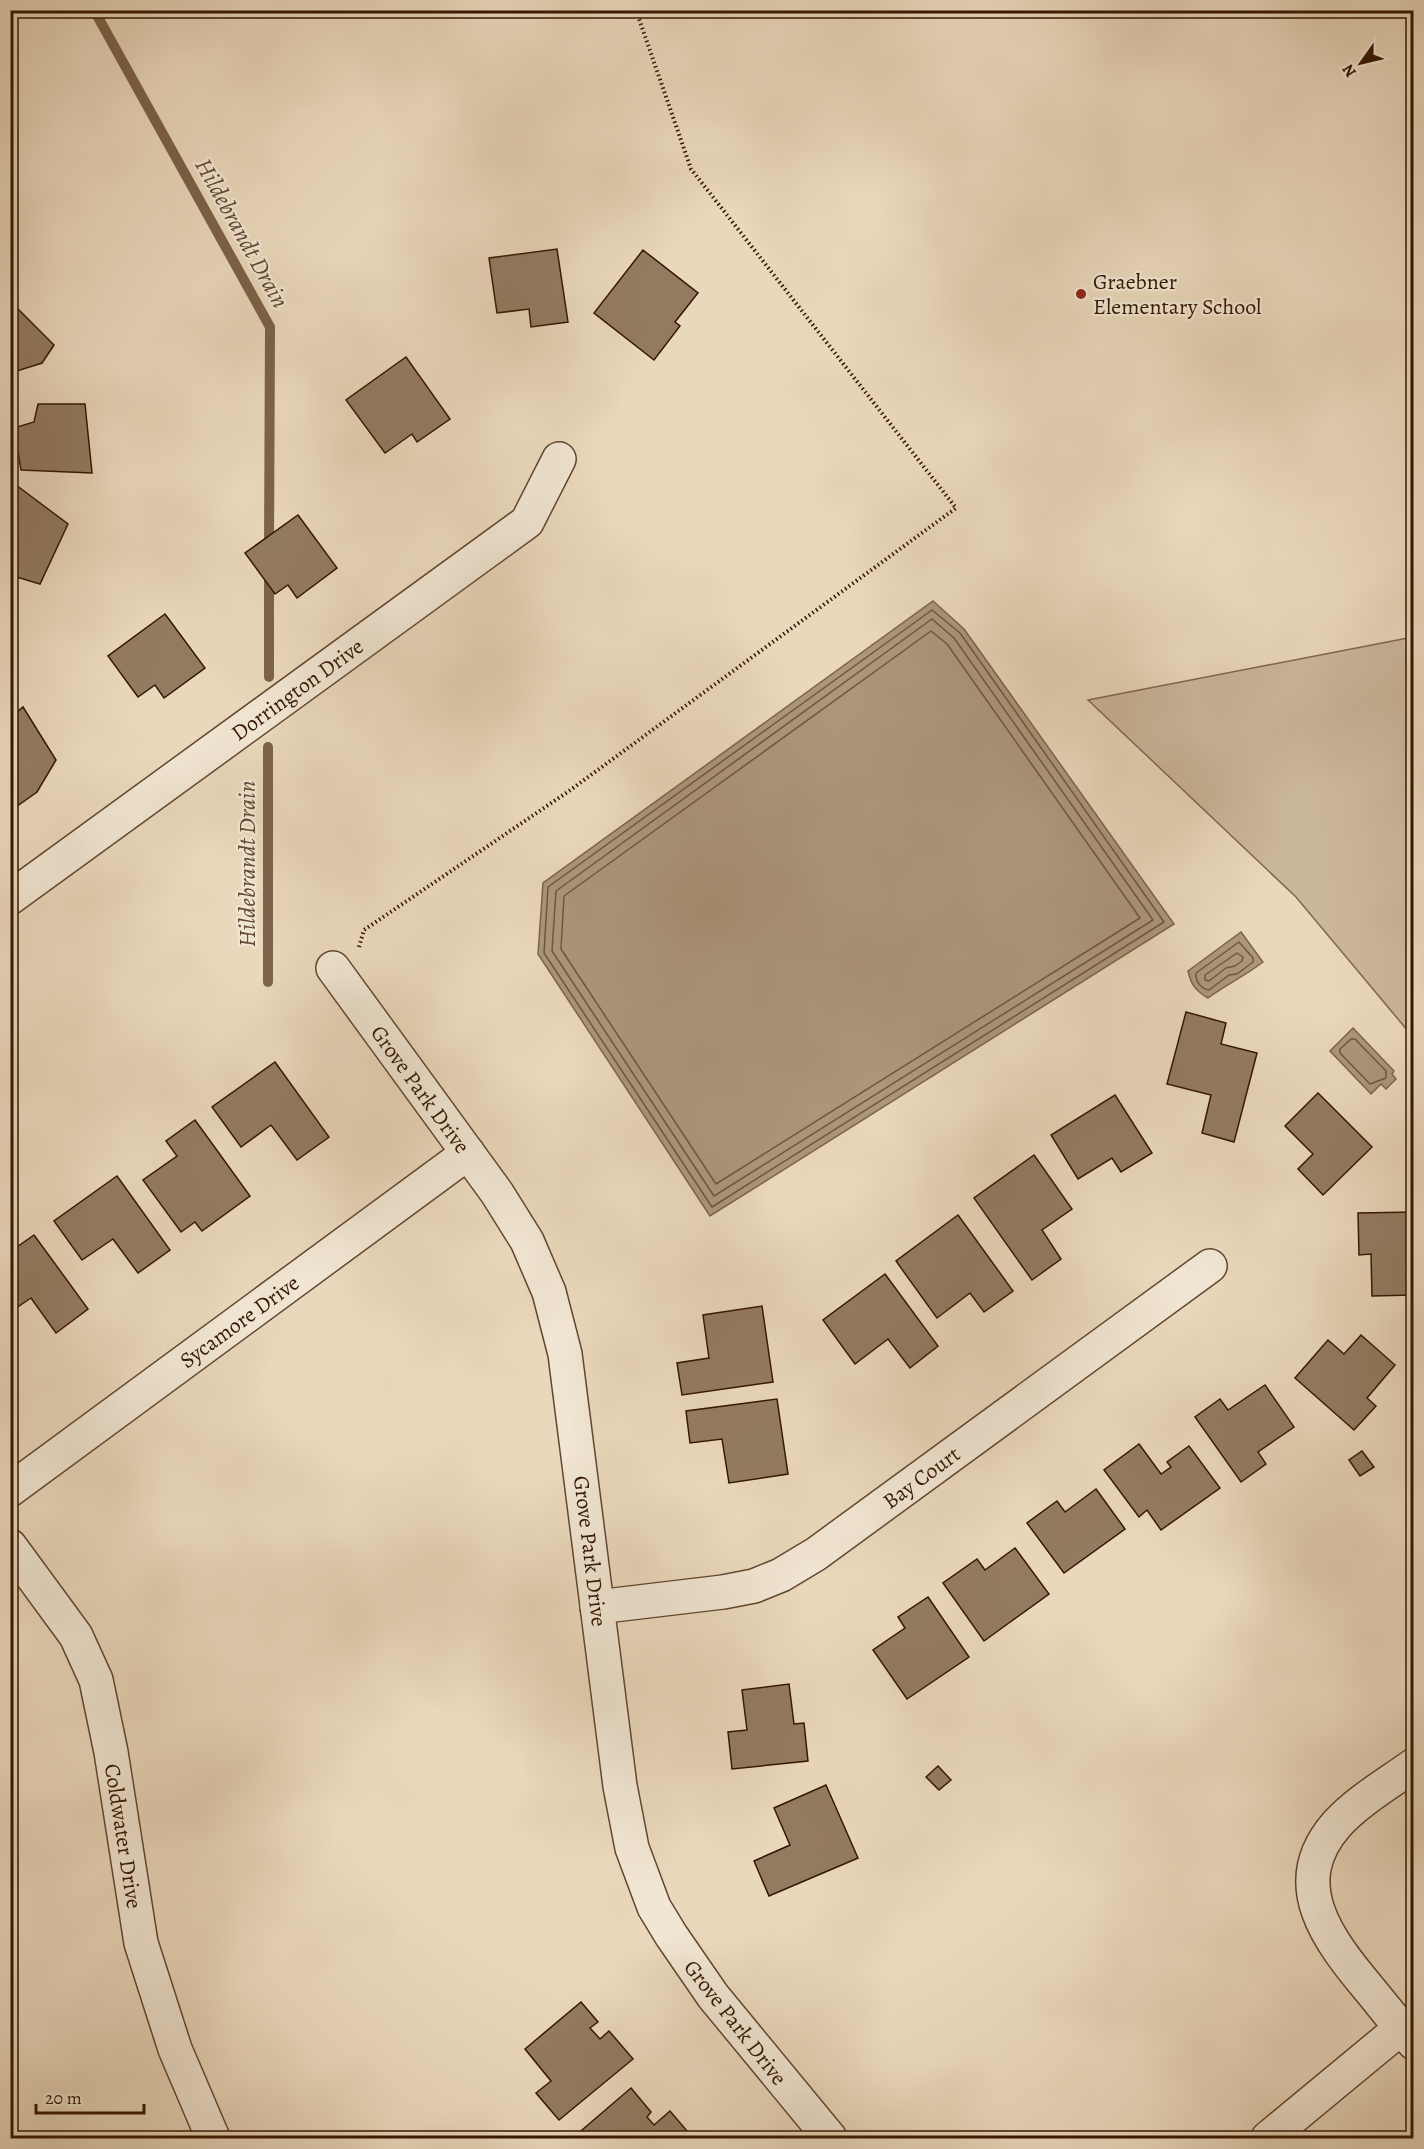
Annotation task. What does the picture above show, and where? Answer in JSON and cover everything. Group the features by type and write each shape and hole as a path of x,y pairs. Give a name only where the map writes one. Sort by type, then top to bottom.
{"street":[{"name":"Dorrington Drive","path":"10,898 527,522 559,459"},
{"name":"Grove Park Drive","path":"345,959 468,1153 527,1241 549,1292 565,1354 626,1818 633,1848 654,1907 686,1959 713,1996 830,2139"},
{"name":"Sycamore Drive","path":"10,1490 468,1153"},
{"name":"Bay Court","path":"597,1607 723,1592 754,1586 781,1575 816,1554 1210,1266"},
{"name":"Coldwater Drive","path":"10,1546 76,1636 96,1680 111,1752 141,1943 175,2049 213,2139"},
{"path":"1268,2139 1407,2035 1339,1952 1321,1920 1313,1891 1315,1864 1324,1841 1338,1823 1413,1765"}],"path":[{"path":"345,959 360,945 361,934 364,930 569,791 956,508 691,169 636,10"}],"shaded area":[{"path":"1414,637 1413,1037 1296,897 1088,700"}],"water":[{"path":"933,601 964,629 1174,924 710,1216 538,954 543,883"},
{"path":"1241,932 1263,962 1208,998 1195,987 1188,971"},
{"path":"1353,1028 1394,1071 1392,1074 1396,1079 1386,1089 1381,1084 1371,1094 1330,1051"}],"building":[{"path":"557,249 568,322 531,327 529,309 497,313 489,258"},
{"path":"643,250 698,293 675,322 680,326 654,360 594,313"},
{"path":"13,304 54,345 42,363 17,371 10,365 10,306"},
{"path":"406,357 450,419 417,442 412,434 385,453 346,400"},
{"path":"38,404 85,404 92,473 21,470 14,428 34,422"},
{"path":"12,482 68,524 40,584 10,575"},
{"path":"298,515 337,568 297,598 288,585 275,594 245,553"},
{"path":"165,614 205,668 164,698 155,685 138,697 108,656"},
{"path":"23,707 56,760 37,792 13,809 10,805 10,718"},
{"path":"1186,1012 1226,1023 1221,1044 1257,1053 1234,1142 1202,1133 1211,1095 1167,1084"},
{"path":"275,1062 329,1137 297,1160 271,1125 241,1147 212,1107"},
{"path":"1318,1093 1372,1147 1323,1195 1298,1169 1313,1154 1285,1126"},
{"path":"1115,1095 1152,1153 1121,1172 1112,1158 1078,1179 1051,1135"},
{"path":"195,1120 250,1196 202,1231 195,1222 181,1232 143,1180 177,1156 166,1141"},
{"path":"1034,1155 1072,1209 1042,1230 1061,1259 1032,1280 974,1198"},
{"path":"117,1176 170,1250 138,1273 113,1239 82,1260 54,1221"},
{"path":"1414,1212 1414,1295 1372,1296 1371,1254 1359,1255 1358,1213"},
{"path":"958,1215 1013,1291 984,1312 970,1293 937,1318 896,1261"},
{"path":"34,1235 88,1309 56,1333 31,1298 10,1312 10,1252"},
{"path":"885,1274 938,1346 910,1368 888,1339 855,1364 823,1320"},
{"path":"762,1306 773,1382 682,1395 677,1363 709,1358 703,1315"},
{"path":"1361,1335 1395,1365 1367,1398 1376,1406 1354,1430 1295,1378 1328,1340 1344,1354"},
{"path":"1265,1385 1294,1427 1258,1452 1266,1464 1241,1482 1195,1417 1220,1399 1228,1410"},
{"path":"777,1399 788,1474 729,1483 722,1439 690,1443 686,1411"},
{"path":"1139,1444 1161,1474 1171,1467 1167,1462 1189,1446 1220,1488 1161,1530 1147,1510 1139,1517 1104,1470"},
{"path":"1362,1451 1374,1467 1360,1476 1349,1460"},
{"path":"1096,1489 1125,1529 1064,1573 1027,1523 1057,1501 1065,1512"},
{"path":"1015,1548 1049,1594 984,1641 943,1583 977,1559 985,1570"},
{"path":"928,1597 969,1657 907,1699 873,1650 905,1628 898,1617"},
{"path":"789,1684 794,1724 804,1723 808,1761 732,1769 728,1732 747,1730 742,1690"},
{"path":"938,1766 951,1780 939,1790 926,1777"},
{"path":"826,1785 858,1858 769,1896 754,1861 790,1845 774,1808"},
{"path":"581,2002 598,2022 590,2028 600,2039 609,2031 633,2059 559,2120 536,2093 551,2081 525,2049"},
{"path":"631,2088 651,2112 647,2117 654,2125 670,2111 693,2138 577,2138 575,2136"}],"waterway":[{"name":"Hildebrandt Drain","path":"94,10 270,327 269,548"},
{"name":"Hildebrandt Drain","path":"269,573 269,677"},
{"name":"Hildebrandt Drain","path":"268,747 268,982"}],"place":[{"name":"Graebner Elementary School","path":"1081,294"}]}
